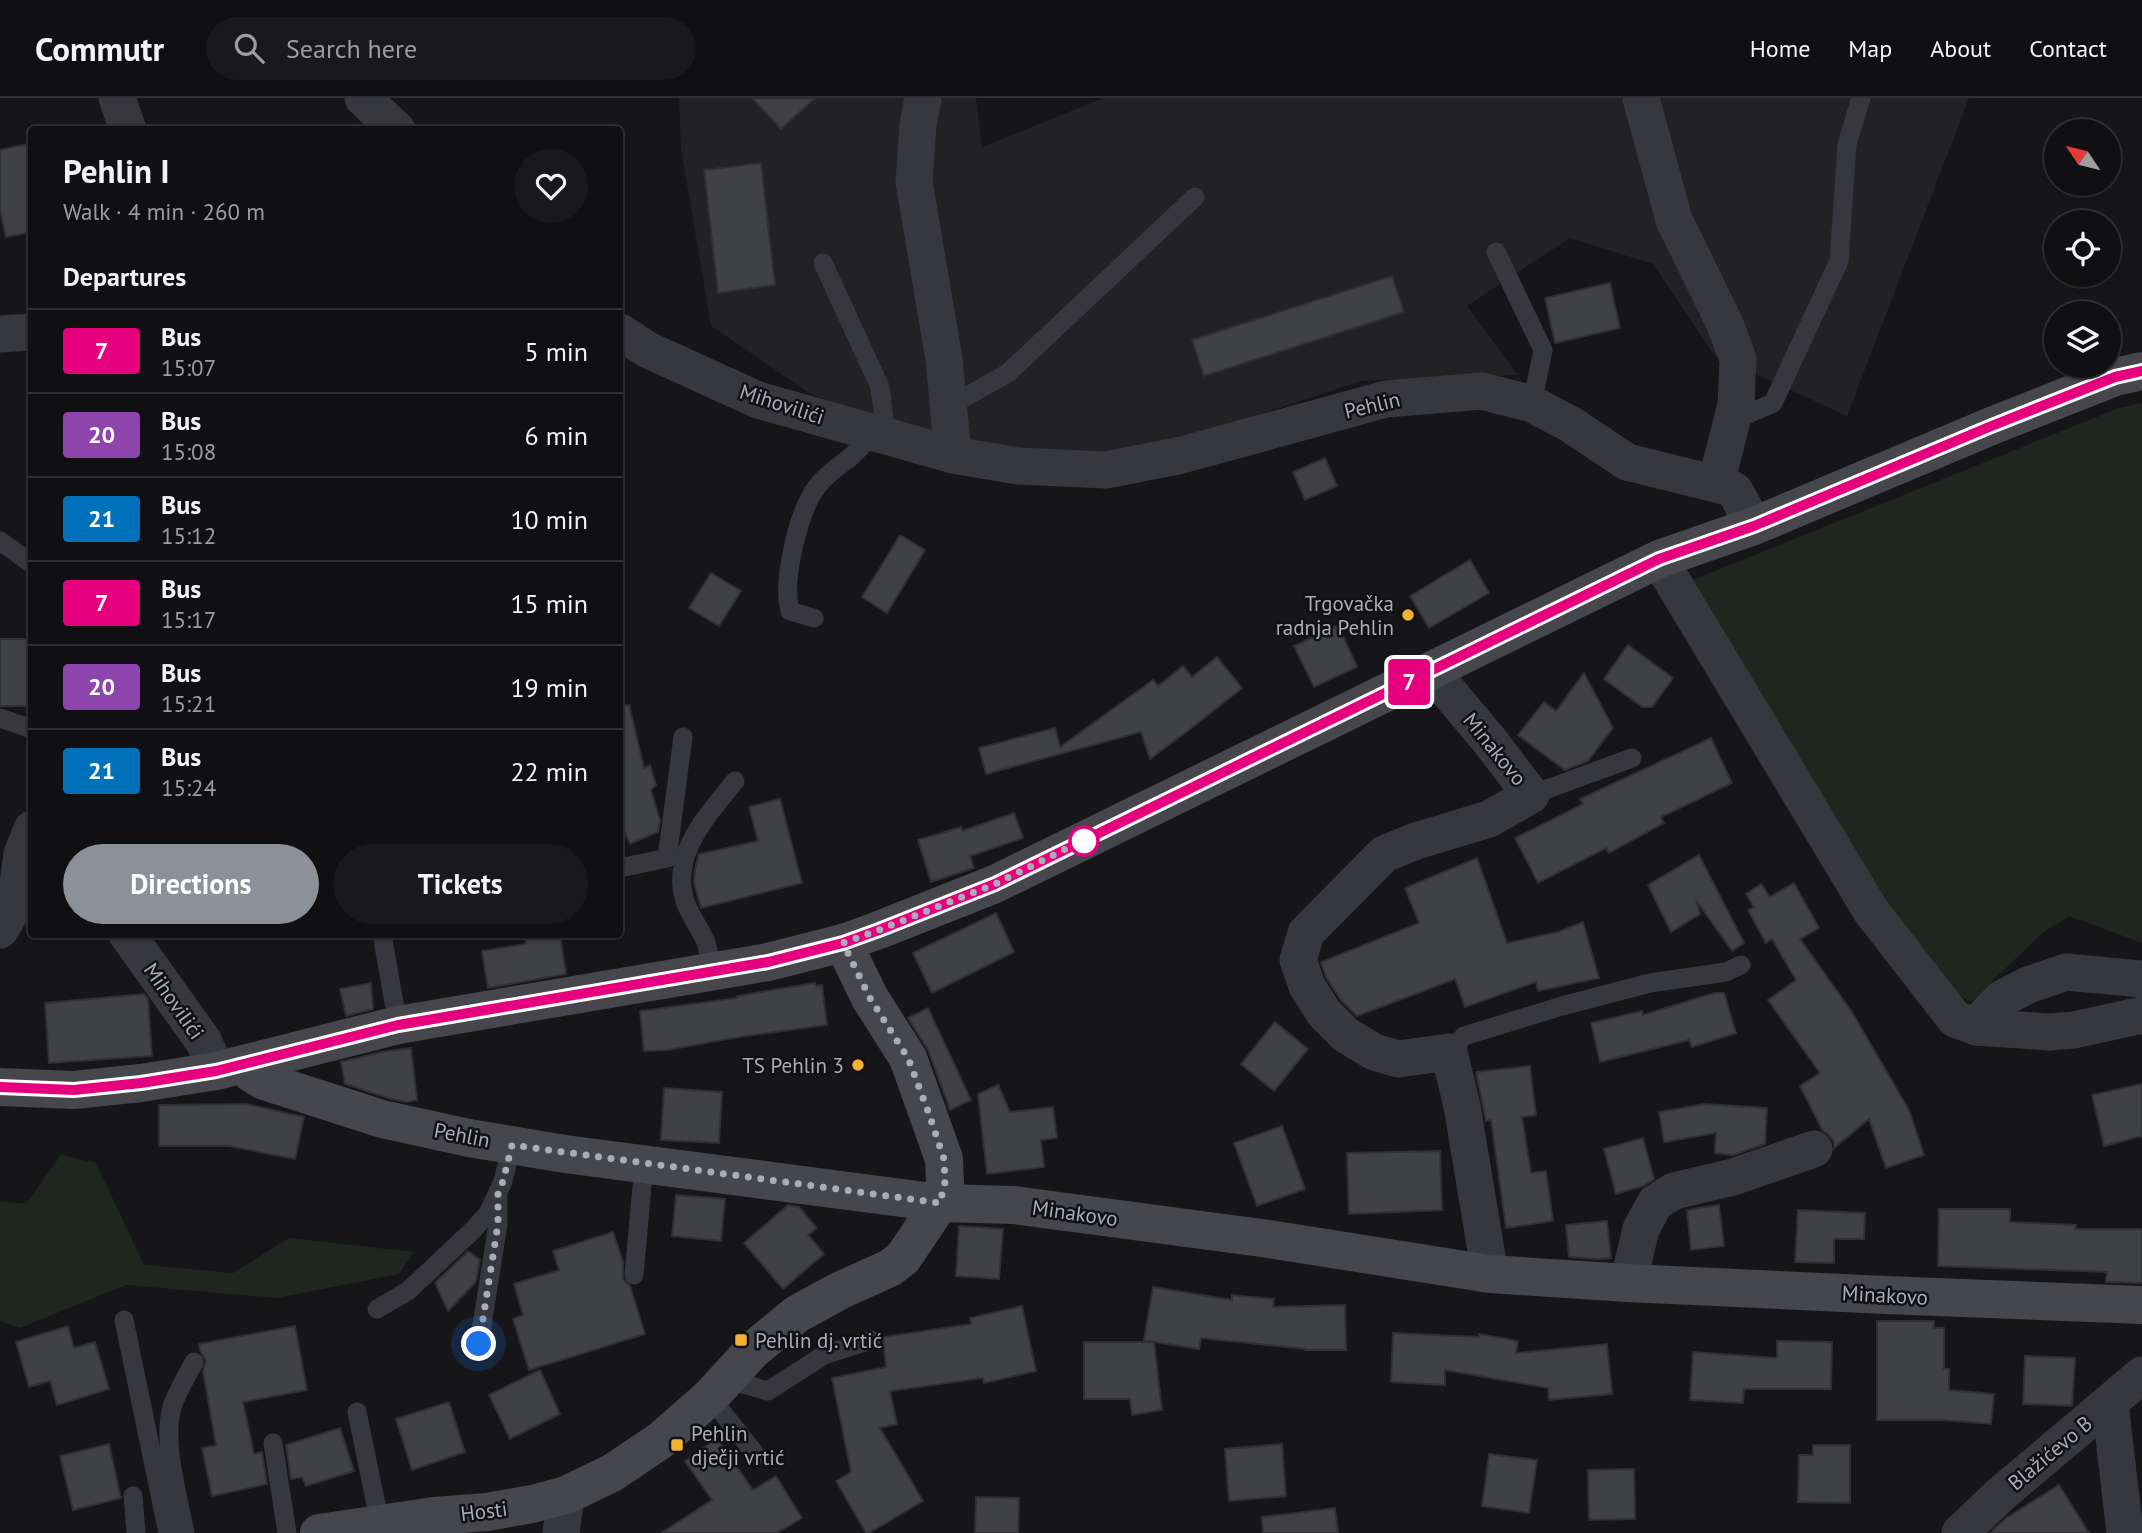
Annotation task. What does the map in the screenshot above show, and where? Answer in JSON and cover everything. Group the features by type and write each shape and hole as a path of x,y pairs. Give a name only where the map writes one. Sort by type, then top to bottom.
{"street":[{"path":"117,98 127,126"},
{"path":"363,98 393,126"},
{"path":"923,98 914,182 944,359 953,455"},
{"path":"1641,98 1674,220 1725,324 1738,359 1736,405 1716,483"},
{"path":"0,334 28,332"},
{"name":"Mihovilići","path":"623,334 648,350 758,400 953,455"},
{"path":"0,1087 74,1090 141,1083 230,1068 398,1025 768,962 843,943 995,884 1659,559 1754,526 2115,377 2142,371"},
{"name":"Pehlin","path":"953,455 1018,467 1106,470 1182,455 1386,399 1482,391 1532,404 1570,424 1627,462 1716,483 1735,491 1754,526"},
{"path":"1659,559 1871,911 1951,1015 1961,1023 1977,1027 2049,1032 2074,1030 2142,1015"},
{"name":"Minakovo","path":"1430,671 1489,740 1531,795 1489,819 1416,841 1384,854 1306,933 1298,960 1307,986 1324,1013 1346,1035 1374,1052 1398,1059 1449,1052"},
{"path":"12,913 22,854 28,839"},
{"name":"Mihovilići","path":"130,938 204,1042 230,1068"},
{"path":"843,943 870,998 908,1058 944,1159 945,1182 940,1203"},
{"path":"1977,1027 2001,999 2028,985 2066,972 2142,979"},
{"path":"1449,1052 1462,1106 1490,1274"},
{"name":"Pehlin","path":"230,1068 370,1115 469,1138 940,1203"},
{"path":"1628,1283 1641,1229 1656,1203 1674,1191 1733,1177 1814,1149"},
{"name":"Minakovo","path":"940,1203 1014,1205 1269,1239 1490,1274 1925,1297 2142,1304"},
{"name":"Hosti","path":"319,1533 532,1504 566,1495 612,1473 690,1416 753,1350 797,1314 890,1268 903,1258 940,1203"},
{"name":"Blažićevo B","path":"1960,1533 2001,1494 2142,1375"},
{"path":"2110,1403 2125,1533"},
{"path":"561,1533 566,1495"}],"lane":[{"path":"1732,421 1773,403 1839,261 1847,144 1861,98"},
{"path":"948,407 1008,373 1195,197"},
{"path":"1496,251 1543,350 1532,404"},
{"path":"814,618 790,611 788,602 792,553 802,519 812,493 837,465 880,434 880,387 823,263"},
{"path":"0,541 28,561"},
{"path":"0,718 28,728"},
{"path":"623,867 667,858 683,737"},
{"name":"Minakovo","path":"1531,795 1632,758"},
{"path":"712,972 707,944 685,901 682,876 686,854 696,831 735,781"},
{"path":"383,938 398,1025"},
{"name":"Minakovo","path":"1449,1052 1464,1036 1550,1010 1650,982 1726,972 1741,965"},
{"path":"377,1309 408,1291 489,1212 503,1181 512,1145"},
{"path":"634,1275 644,1164"},
{"path":"479,1344 498,1224 498,1194"},
{"path":"124,1320 168,1533"},
{"path":"718,1388 768,1391 824,1355 871,1340"},
{"path":"185,1533 172,1464 169,1429 172,1406 194,1362"},
{"path":"718,1388 756,1455"},
{"path":"357,1412 380,1524"},
{"path":"273,1443 287,1533"},
{"path":"133,1496 136,1533"}],"shaded area":[{"path":"679,98 976,98 982,147 1103,98 1969,98 1847,416 1714,355 1653,264 1570,238 1467,306 1518,375 1361,381 1117,461 909,435 811,394 711,326 681,149"},
{"path":"2142,403 2142,943 2069,916 2041,934 1971,1002 1954,992 1888,916 1685,583 2119,408"},
{"path":"61,1155 96,1163 144,1265 233,1273 289,1238 414,1252 399,1274 277,1298 126,1285 20,1328 0,1321 0,1201 26,1204"}],"building":[{"path":"752,98 815,98 781,129"},
{"path":"28,144 28,233 6,237 0,211 0,150"},
{"path":"761,163 775,285 718,293 704,170"},
{"path":"1392,276 1404,312 1204,376 1192,340"},
{"path":"1610,283 1620,328 1555,343 1545,298"},
{"path":"1325,458 1337,486 1305,500 1293,472"},
{"path":"900,535 925,550 887,613 862,597"},
{"path":"1470,560 1489,593 1429,628 1410,596"},
{"path":"711,573 741,591 719,626 689,608"},
{"path":"1338,625 1357,667 1314,687 1294,646"},
{"path":"0,639 28,639 28,706 0,706"},
{"path":"1628,645 1673,678 1652,707 1642,707 1604,679"},
{"path":"1217,657 1242,688 1150,759 1141,732 986,774 979,748 1055,728 1060,747 1153,680 1158,686 1183,666 1192,677"},
{"path":"1584,673 1613,728 1588,761 1565,770 1518,735 1544,702 1556,711"},
{"path":"629,705 644,768 650,765 656,785 651,790 660,821 658,832 630,844 623,829 623,706"},
{"path":"1711,738 1732,783 1661,817 1664,823 1609,853 1606,848 1538,883 1515,838 1583,804 1580,799"},
{"path":"780,799 802,883 701,908 694,883 699,854 758,841 749,807"},
{"path":"1014,813 1023,838 970,856 974,868 931,882 918,840 961,827 962,831"},
{"path":"1699,855 1744,943 1732,951 1696,900 1700,914 1671,932 1648,885"},
{"path":"1477,858 1507,943 1558,932 1583,922 1599,978 1538,991 1536,982 1465,1007 1455,979 1357,1016 1341,1000 1326,977 1321,962 1419,923 1405,888"},
{"path":"1794,883 1819,928 1800,939 1852,1012 1909,1110 1924,1155 1886,1168 1869,1119 1834,1148 1834,1142 1823,1131 1800,1086 1820,1073 1768,1000 1796,980 1772,939 1766,943 1748,910 1754,907 1746,894 1761,884 1770,897"},
{"path":"996,913 1014,952 932,993 913,953"},
{"path":"525,938 561,938 566,974 488,988 482,951 526,944"},
{"path":"371,983 373,1009 346,1016 340,989"},
{"path":"815,983 816,986 822,985 827,1025 667,1050 644,1051 640,1011 737,998"},
{"path":"1714,993 1724,993 1736,1033 1692,1047 1689,1040 1600,1062 1591,1023 1642,1011 1643,1015"},
{"path":"144,994 148,999 152,1056 49,1063 45,1003"},
{"path":"928,1008 971,1100 950,1110 928,1050 908,1018"},
{"path":"1275,1022 1308,1049 1274,1091 1241,1064"},
{"path":"411,1048 417,1100 406,1102 388,1098 345,1084 341,1062"},
{"path":"1530,1066 1536,1115 1522,1117 1531,1173 1546,1171 1553,1221 1506,1228 1491,1120 1486,1121 1476,1072"},
{"path":"2142,1084 2142,1136 2104,1146 2092,1095"},
{"path":"998,1085 1010,1112 1053,1107 1057,1138 1041,1140 1044,1167 987,1174 978,1094"},
{"path":"664,1088 722,1092 719,1143 661,1140"},
{"path":"246,1104 304,1117 295,1159 229,1146 159,1146 159,1105"},
{"path":"1704,1104 1767,1108 1765,1144 1733,1155 1715,1153 1716,1133 1664,1142 1659,1112"},
{"path":"1282,1126 1305,1189 1257,1206 1234,1143"},
{"path":"1643,1138 1654,1179 1643,1186 1616,1194 1604,1149"},
{"path":"1440,1151 1442,1210 1349,1214 1347,1153"},
{"path":"676,1195 725,1199 721,1241 672,1236"},
{"path":"788,1205 799,1207 817,1228 808,1235 824,1254 783,1289 744,1243"},
{"path":"1719,1205 1724,1246 1691,1250 1687,1210"},
{"path":"1939,1209 2010,1209 2010,1222 2076,1225 2075,1229 2142,1229 2142,1283 2106,1282 2107,1272 1938,1266"},
{"path":"1798,1210 1865,1213 1864,1239 1834,1239 1834,1263 1795,1262"},
{"path":"1607,1221 1611,1258 1569,1257 1566,1225"},
{"path":"959,1226 1003,1229 999,1279 956,1276"},
{"path":"613,1232 623,1262 623,1279 630,1286 645,1334 529,1370 513,1319 523,1315 514,1284 559,1270 553,1251"},
{"path":"468,1251 480,1260 476,1282 448,1311 435,1283"},
{"path":"1153,1287 1232,1300 1232,1295 1274,1299 1273,1307 1345,1305 1346,1350 1305,1350 1201,1338 1199,1349 1144,1340"},
{"path":"1022,1306 1036,1371 984,1383 983,1378 890,1391 897,1424 880,1428 923,1501 866,1533 836,1481 851,1472 832,1378 886,1367 883,1337 971,1324 970,1318"},
{"path":"1877,1321 1934,1321 1934,1328 1944,1328 1944,1369 1949,1369 1949,1390 1994,1394 1991,1424 1942,1420 1877,1420"},
{"path":"68,1326 74,1348 95,1342 109,1389 57,1405 50,1381 29,1387 16,1342"},
{"path":"295,1326 307,1390 243,1402 254,1454 262,1452 267,1484 212,1496 202,1448 216,1445 203,1371 206,1361 199,1344"},
{"path":"1393,1333 1479,1337 1479,1334 1518,1341 1516,1353 1607,1344 1612,1394 1549,1400 1548,1388 1445,1370 1445,1385 1391,1382"},
{"path":"1777,1341 1832,1342 1831,1389 1744,1389 1743,1403 1690,1400 1693,1352 1777,1358"},
{"path":"1084,1342 1154,1342 1162,1410 1132,1415 1130,1399 1084,1399"},
{"path":"2025,1356 2075,1358 2072,1406 2023,1404"},
{"path":"540,1370 560,1414 510,1439 489,1395"},
{"path":"449,1402 465,1452 412,1470 396,1419"},
{"path":"340,1428 354,1471 306,1486 302,1477 291,1479 286,1445"},
{"path":"717,1438 753,1490 776,1476 802,1518 777,1533 661,1533 712,1500 685,1461"},
{"path":"109,1444 121,1498 73,1510 60,1456"},
{"path":"1282,1444 1286,1496 1229,1501 1225,1449"},
{"path":"1813,1445 1850,1445 1850,1503 1798,1502 1799,1455 1813,1455"},
{"path":"1489,1454 1537,1460 1529,1513 1482,1506"},
{"path":"1634,1469 1635,1519 1589,1520 1588,1470"},
{"path":"2059,1485 2089,1533 1990,1533 2006,1518"},
{"path":"976,1497 1019,1498 1018,1533 975,1533"},
{"path":"1335,1508 1338,1533 1263,1533 1262,1517"}],"bus line":[{"name":"7","path":"0,1087 74,1090 216,1071 398,1025 768,962 843,943 995,884 1659,559 1754,526 2115,377 2142,371"}],"place":[{"name":"Trgovačka radnja Pehlin","path":"1408,615"},
{"name":"TS Pehlin 3","path":"858,1065"},
{"name":"Pehlin dj. vrtić","path":"741,1340"},
{"name":"Pehlin dječji vrtić","path":"677,1445"}],"route":[{"path":"479,1344 498,1224 498,1194 512,1145 940,1203 945,1182 944,1159 928,1111 908,1058 870,998 843,943 995,884 1088,838 1084,841"}]}
